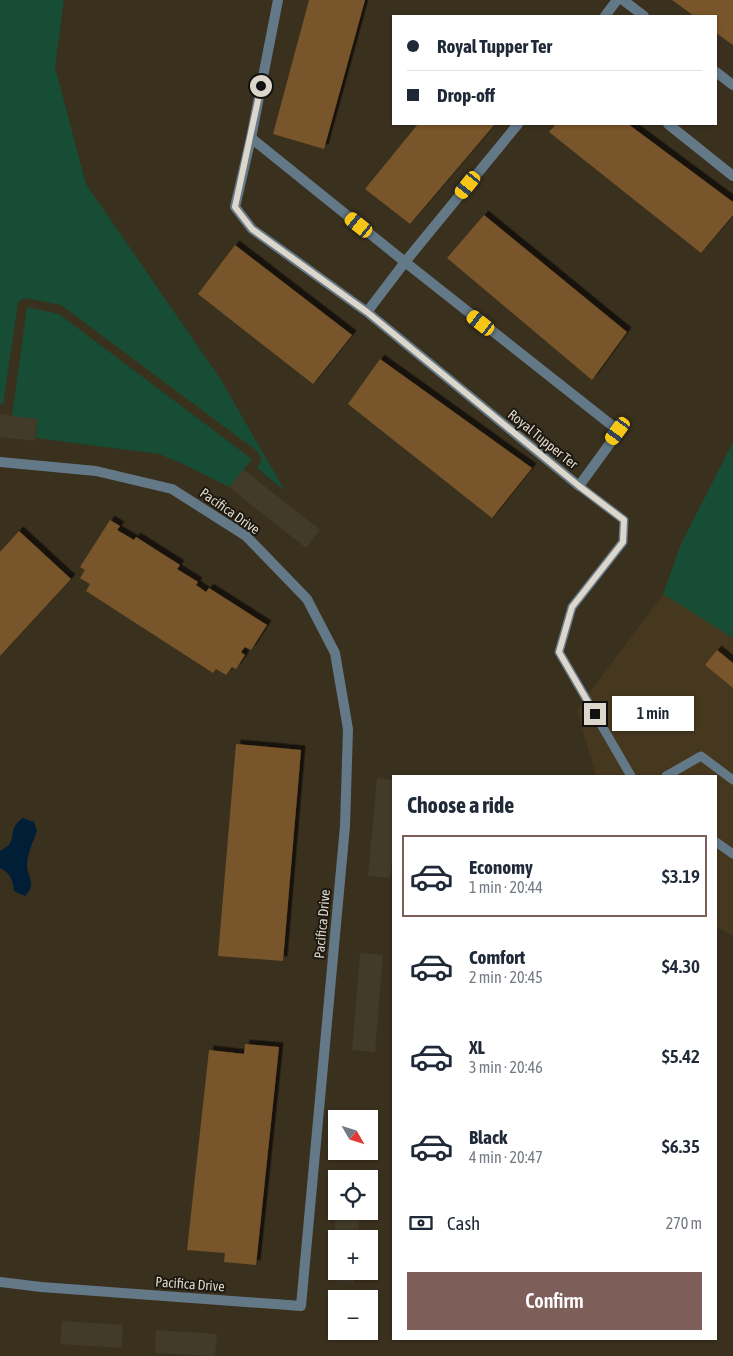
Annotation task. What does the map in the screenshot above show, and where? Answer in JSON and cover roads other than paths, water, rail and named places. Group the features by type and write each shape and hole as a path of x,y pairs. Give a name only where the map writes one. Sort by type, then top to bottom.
{"street":[{"name":"Royal Tupper Ter","path":"251,138 618,431 579,486 367,312 252,229 235,207 251,138 278,0"},
{"path":"606,15 617,0"},
{"path":"623,0 643,15"},
{"path":"717,73 733,85"},
{"path":"367,312 405,262 517,125"},
{"path":"669,125 733,176"},
{"name":"Pacifica Drive","path":"0,462 96,471 172,489 246,536 307,598 335,653 348,730 345,826 301,1306 50,1288 0,1282"}],"lane":[{"path":"579,486 624,520 623,542 572,607 559,652 630,775"},
{"path":"668,775 701,756 733,780"},
{"path":"717,843 733,854"}],"water":[{"path":"23,818 34,822 37,831 30,848 27,866 31,888 25,896 14,891 10,877 0,868 0,851 10,843 15,826"}]}
